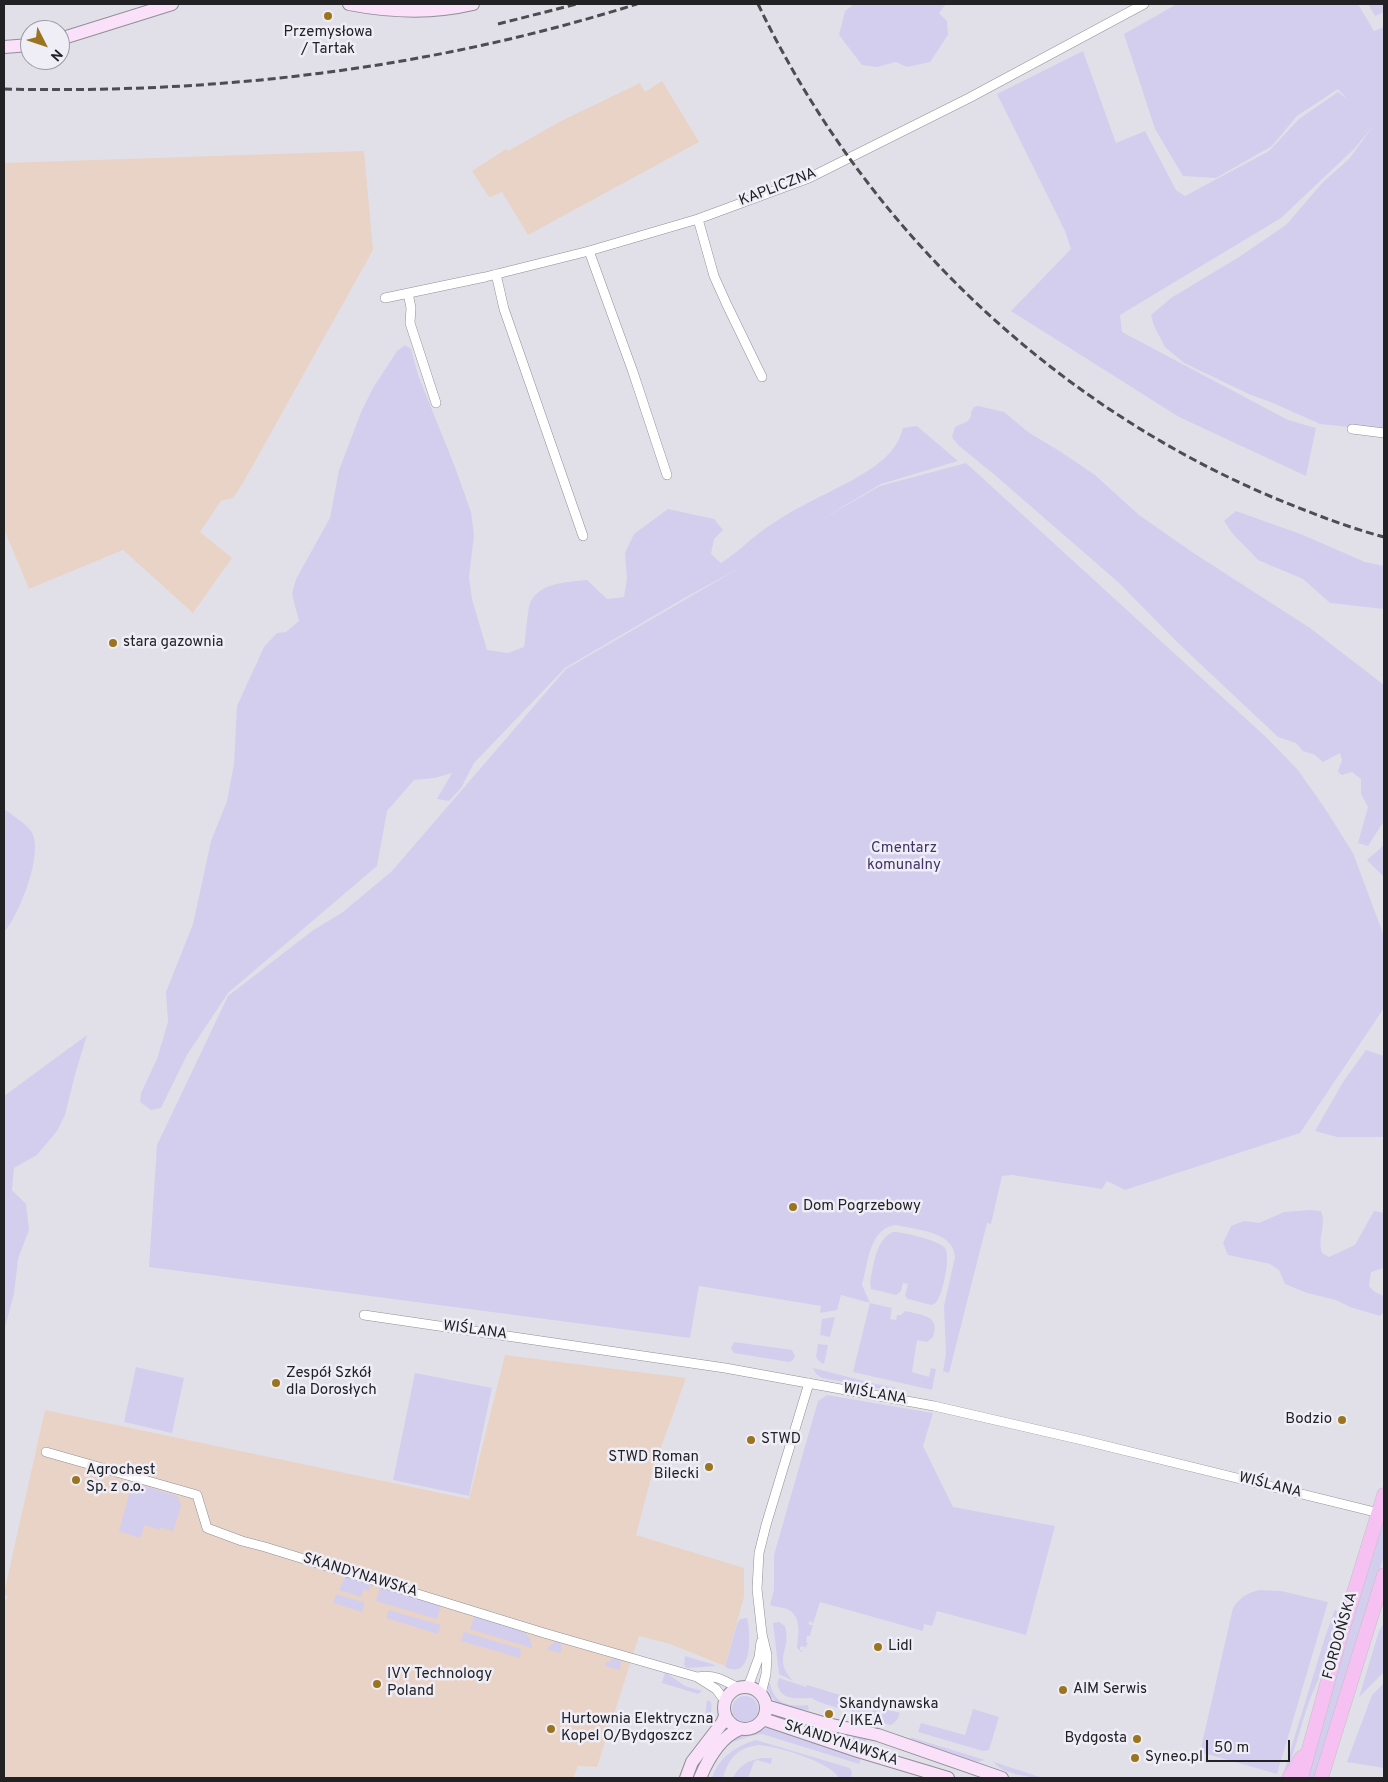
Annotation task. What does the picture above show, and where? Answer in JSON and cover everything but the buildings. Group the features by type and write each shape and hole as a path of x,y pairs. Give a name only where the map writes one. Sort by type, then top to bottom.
{"main road":[{"name":"FORDOŃSKA","path":"1301,1778 1384,1495"},
{"name":"FORDOŃSKA","path":"1321,1778 1384,1575"},
{"path":"1289,1778 1310,1744"}],"street":[{"path":"70,35 142,8 172,4"},
{"path":"349,4 414,12 473,4"},
{"name":"KAPLICZNA","path":"385,298 589,252 698,219 809,178 969,98 1144,4"},
{"path":"4,47 20,46"},
{"path":"698,219 718,284 762,377"},
{"path":"589,252 633,372 667,475"},
{"path":"496,274 504,310 583,536"},
{"path":"408,293 411,308 410,322 436,403"},
{"path":"1352,429 1384,433"},
{"name":"WIŚLANA","path":"364,1315 725,1368 934,1406 1101,1444 1379,1513"},
{"path":"760,1694 767,1669 767,1655 762,1634 757,1589 759,1553 809,1383"},
{"name":"SKANDYNAWSKA","path":"46,1452 197,1495 207,1528 242,1541 544,1633 697,1676 716,1689 725,1701"},
{"path":"743,1688 759,1657 762,1634"},
{"name":"SKANDYNAWSKA","path":"697,1676 708,1674 743,1688"},
{"path":"700,1778 721,1742 732,1732 753,1728 763,1719 766,1706 755,1689 743,1688 728,1695 725,1701 723,1708 725,1716 734,1726 740,1729"},
{"name":"SKANDYNAWSKA","path":"766,1706 823,1723 878,1735 1002,1778"},
{"path":"686,1778 692,1762 722,1723 725,1716"},
{"name":"SKANDYNAWSKA","path":"763,1719 858,1751 948,1778"}],"shaded area":[{"path":"662,81 699,142 528,235 502,192 489,197 472,171 506,149 508,151 561,121 640,83 645,92"},
{"path":"364,151 373,250 243,483 233,498 221,501 200,532 232,558 193,613 123,550 29,589 4,529 4,163"},
{"path":"505,1355 686,1378 653,1470 636,1535 744,1568 744,1597 725,1666 670,1644 639,1636 597,1767 578,1766 573,1778 4,1778 4,1601 8,1598 4,1593 45,1410 469,1499"}],"green space":[{"path":"854,4 946,4 939,13 947,21 948,35 930,62 907,67 896,62 877,67 862,65 839,35 845,11"},
{"path":"1177,4 1358,4 1374,31 1384,27 1384,431 1320,424 1251,395 1184,363 1165,347 1154,326 1151,315 1171,298 1239,257 1286,225 1323,182 1349,159 1374,125 1355,148 1281,218 1120,315 1122,332 1288,420 1316,428 1306,476 1179,417 1011,311 1071,249 1065,231 997,94 1083,51 1116,143 1145,131 1176,190 1185,196 1269,151 1299,119 1338,92 1347,99 1338,89 1297,116 1272,146 1216,178 1183,176 1155,129 1124,34"},
{"path":"1368,4 1384,4 1384,12 1375,16"},
{"name":"Cmentarz komunalny","path":"405,345 411,349 418,375 471,512 474,535 469,577 472,599 487,650 508,653 524,647 531,601 541,590 548,587 556,584 587,580 607,599 624,597 627,579 625,553 634,534 668,509 714,519 723,530 714,539 711,554 721,563 760,532 784,516 852,480 877,464 896,444 903,428 917,426 958,461 881,484 819,521 880,486 966,463 1267,738 1298,770 1353,853 1384,936 1384,1008 1300,1133 1125,1190 1107,1181 1102,1189 1012,1175 1002,1176 991,1224 987,1223 949,1373 943,1371 946,1354 944,1306 955,1257 953,1248 948,1242 933,1233 896,1225 880,1233 871,1248 862,1285 870,1303 841,1295 837,1310 820,1313 821,1306 699,1286 690,1338 149,1267 157,1145 228,996 312,931 343,912 392,871 566,669 741,567 565,668 474,763 461,788 449,801 437,799 452,773 435,778 414,780 387,811 377,866 228,993 187,1055 161,1108 151,1110 140,1102 141,1093 157,1059 168,1022 166,992 193,924 211,841 227,801 234,764 237,706 264,647 277,633 286,632 299,621 292,594 296,579 330,518 339,470 362,410 373,388 397,351"},
{"path":"978,406 1004,412 1028,432 1095,475 1139,515 1192,552 1310,628 1384,685 1384,821 1368,846 1358,843 1368,807 1361,794 1361,779 1352,772 1342,775 1339,773 1342,760 1340,753 1323,762 1315,755 1303,751 1296,743 1278,737 1177,642 1118,582 958,445 952,437 955,427 968,421 974,407"},
{"path":"1236,511 1303,535 1365,562 1384,566 1384,609 1330,603 1303,579 1258,560 1232,533 1224,521"},
{"path":"4,809 31,831 35,853 33,868 23,898 17,912 4,932"},
{"path":"1384,845 1384,877 1367,860"},
{"path":"87,1035 65,1115 57,1131 37,1155 14,1168 12,1190 26,1204 29,1230 18,1259 14,1294 4,1331 4,1096"},
{"path":"1366,1050 1384,1056 1384,1137 1337,1137 1315,1131 1343,1082"},
{"path":"1321,1211 1323,1216 1322,1253 1329,1257 1355,1245 1374,1211 1384,1213 1384,1268 1371,1272 1369,1286 1375,1292 1384,1296 1384,1312 1380,1316 1350,1307 1336,1300 1307,1293 1285,1284 1279,1270 1270,1264 1228,1255 1223,1243 1231,1226 1244,1221 1259,1223 1284,1212"},
{"path":"893,1232 921,1237 945,1248 947,1252 946,1274 942,1290 934,1304 931,1305 908,1299 905,1296 908,1284 903,1283 901,1291 896,1295 871,1289 870,1282 876,1254 882,1241"},
{"path":"870,1303 892,1308 890,1319 896,1320 897,1315 901,1315 905,1311 923,1315 932,1320 935,1330 933,1337 927,1342 917,1340 912,1372 929,1377 931,1368 936,1369 932,1390 853,1372"},
{"path":"835,1317 830,1337 820,1335 822,1319"},
{"path":"734,1342 792,1350 795,1356 789,1362 734,1353 731,1348"},
{"path":"818,1344 828,1345 824,1364 816,1357"},
{"path":"136,1367 184,1378 172,1433 124,1422"},
{"path":"813,1368 898,1388 898,1392 822,1378 816,1374"},
{"path":"415,1373 492,1388 469,1496 393,1480"},
{"path":"827,1395 933,1413 923,1446 953,1507 1055,1526 1026,1635 937,1611 932,1626 924,1624 923,1631 820,1602 813,1624 811,1621 808,1623 813,1625 810,1636 807,1636 806,1642 808,1643 805,1648 803,1646 800,1647 800,1650 803,1651 801,1652 797,1648 798,1622 796,1617 787,1609 770,1605 774,1590 774,1555 818,1401"},
{"path":"135,1483 177,1496 181,1506 173,1531 161,1527 160,1530 145,1525 140,1538 119,1531 131,1488"},
{"path":"1384,1519 1384,1556 1315,1778 1307,1778 1341,1659"},
{"path":"345,1577 370,1584 369,1591 364,1589 361,1597 339,1590"},
{"path":"380,1588 441,1605 437,1619 376,1601"},
{"path":"1260,1590 1281,1591 1328,1602 1277,1774 1200,1752 1233,1608 1244,1596"},
{"path":"336,1594 365,1603 362,1612 333,1603"},
{"path":"1335,1609 1338,1613 1336,1635 1307,1708 1288,1769 1284,1778 1282,1778 1325,1637"},
{"path":"389,1610 441,1625 438,1634 386,1618"},
{"path":"475,1615 523,1631 530,1638 532,1648 470,1629"},
{"path":"747,1618 749,1637 747,1659 744,1665 738,1669 725,1667 737,1624 740,1619"},
{"path":"779,1622 785,1626 784,1666 793,1681 779,1674 773,1623"},
{"path":"1384,1623 1384,1672 1359,1697 1379,1631"},
{"path":"464,1632 521,1649 520,1658 461,1641"},
{"path":"555,1642 559,1642 561,1645 560,1653 546,1649"},
{"path":"685,1656 716,1666 687,1668 684,1665"},
{"path":"615,1657 621,1661 620,1670 605,1666 606,1662"},
{"path":"665,1672 685,1686 702,1691 698,1694 662,1683"},
{"path":"779,1678 900,1713 897,1720 891,1725 868,1720 847,1709 842,1710 812,1698 789,1697 781,1693 778,1686"},
{"path":"767,1682 770,1683 775,1696 783,1703 808,1705 809,1710 787,1707 775,1701 768,1690"},
{"path":"1384,1683 1384,1768 1347,1762 1372,1695"},
{"path":"745,1696 754,1700 758,1709 754,1718 745,1722 736,1718 732,1709 736,1700"},
{"path":"707,1700 711,1702 711,1712 703,1726 700,1726 705,1717"},
{"path":"973,1709 999,1717 989,1750 983,1751 918,1732 921,1723 965,1735"},
{"path":"772,1712 867,1738 864,1746 772,1718"},
{"path":"770,1727 778,1728 861,1758 859,1764 762,1734 733,1742 730,1740"},
{"path":"910,1737 985,1760 977,1762 916,1743"},
{"path":"756,1740 850,1768 851,1778 839,1778 825,1766 802,1756 759,1745 745,1748 735,1755 728,1765 723,1778 712,1778 719,1764 729,1753"},
{"path":"762,1758 772,1758 771,1764 757,1760 754,1762 748,1778 733,1778 745,1764"},
{"path":"994,1762 1043,1778 1009,1772 997,1766"}],"railway":[{"path":"498,24 577,4"},
{"path":"4,89 165,87 324,73 403,61 481,45 559,27 637,4"},
{"path":"758,4 801,84 851,160 908,232 970,297 1039,357 1112,411 1190,458 1272,497 1314,514 1384,537"}],"place":[{"name":"Przemysłowa / Tartak","path":"328,16"},
{"name":"stara gazownia","path":"113,643"},
{"name":"Dom Pogrzebowy","path":"793,1207"},
{"name":"Zespół Szkół dla Dorosłych","path":"276,1383"},
{"name":"Bodzio","path":"1342,1420"},
{"name":"STWD","path":"751,1440"},
{"name":"STWD Roman Bilecki","path":"709,1467"},
{"name":"Agrochest Sp. z o.o.","path":"76,1480"},
{"name":"Lidl","path":"878,1647"},
{"name":"IVY Technology Poland","path":"377,1684"},
{"name":"AIM Serwis","path":"1063,1690"},
{"name":"Skandynawska / IKEA","path":"829,1714"},
{"name":"Hurtownia Elektryczna Kopel O/Bydgoszcz","path":"551,1729"},
{"name":"Bydgosta","path":"1137,1739"},
{"name":"Syneo.pl","path":"1135,1758"}]}
